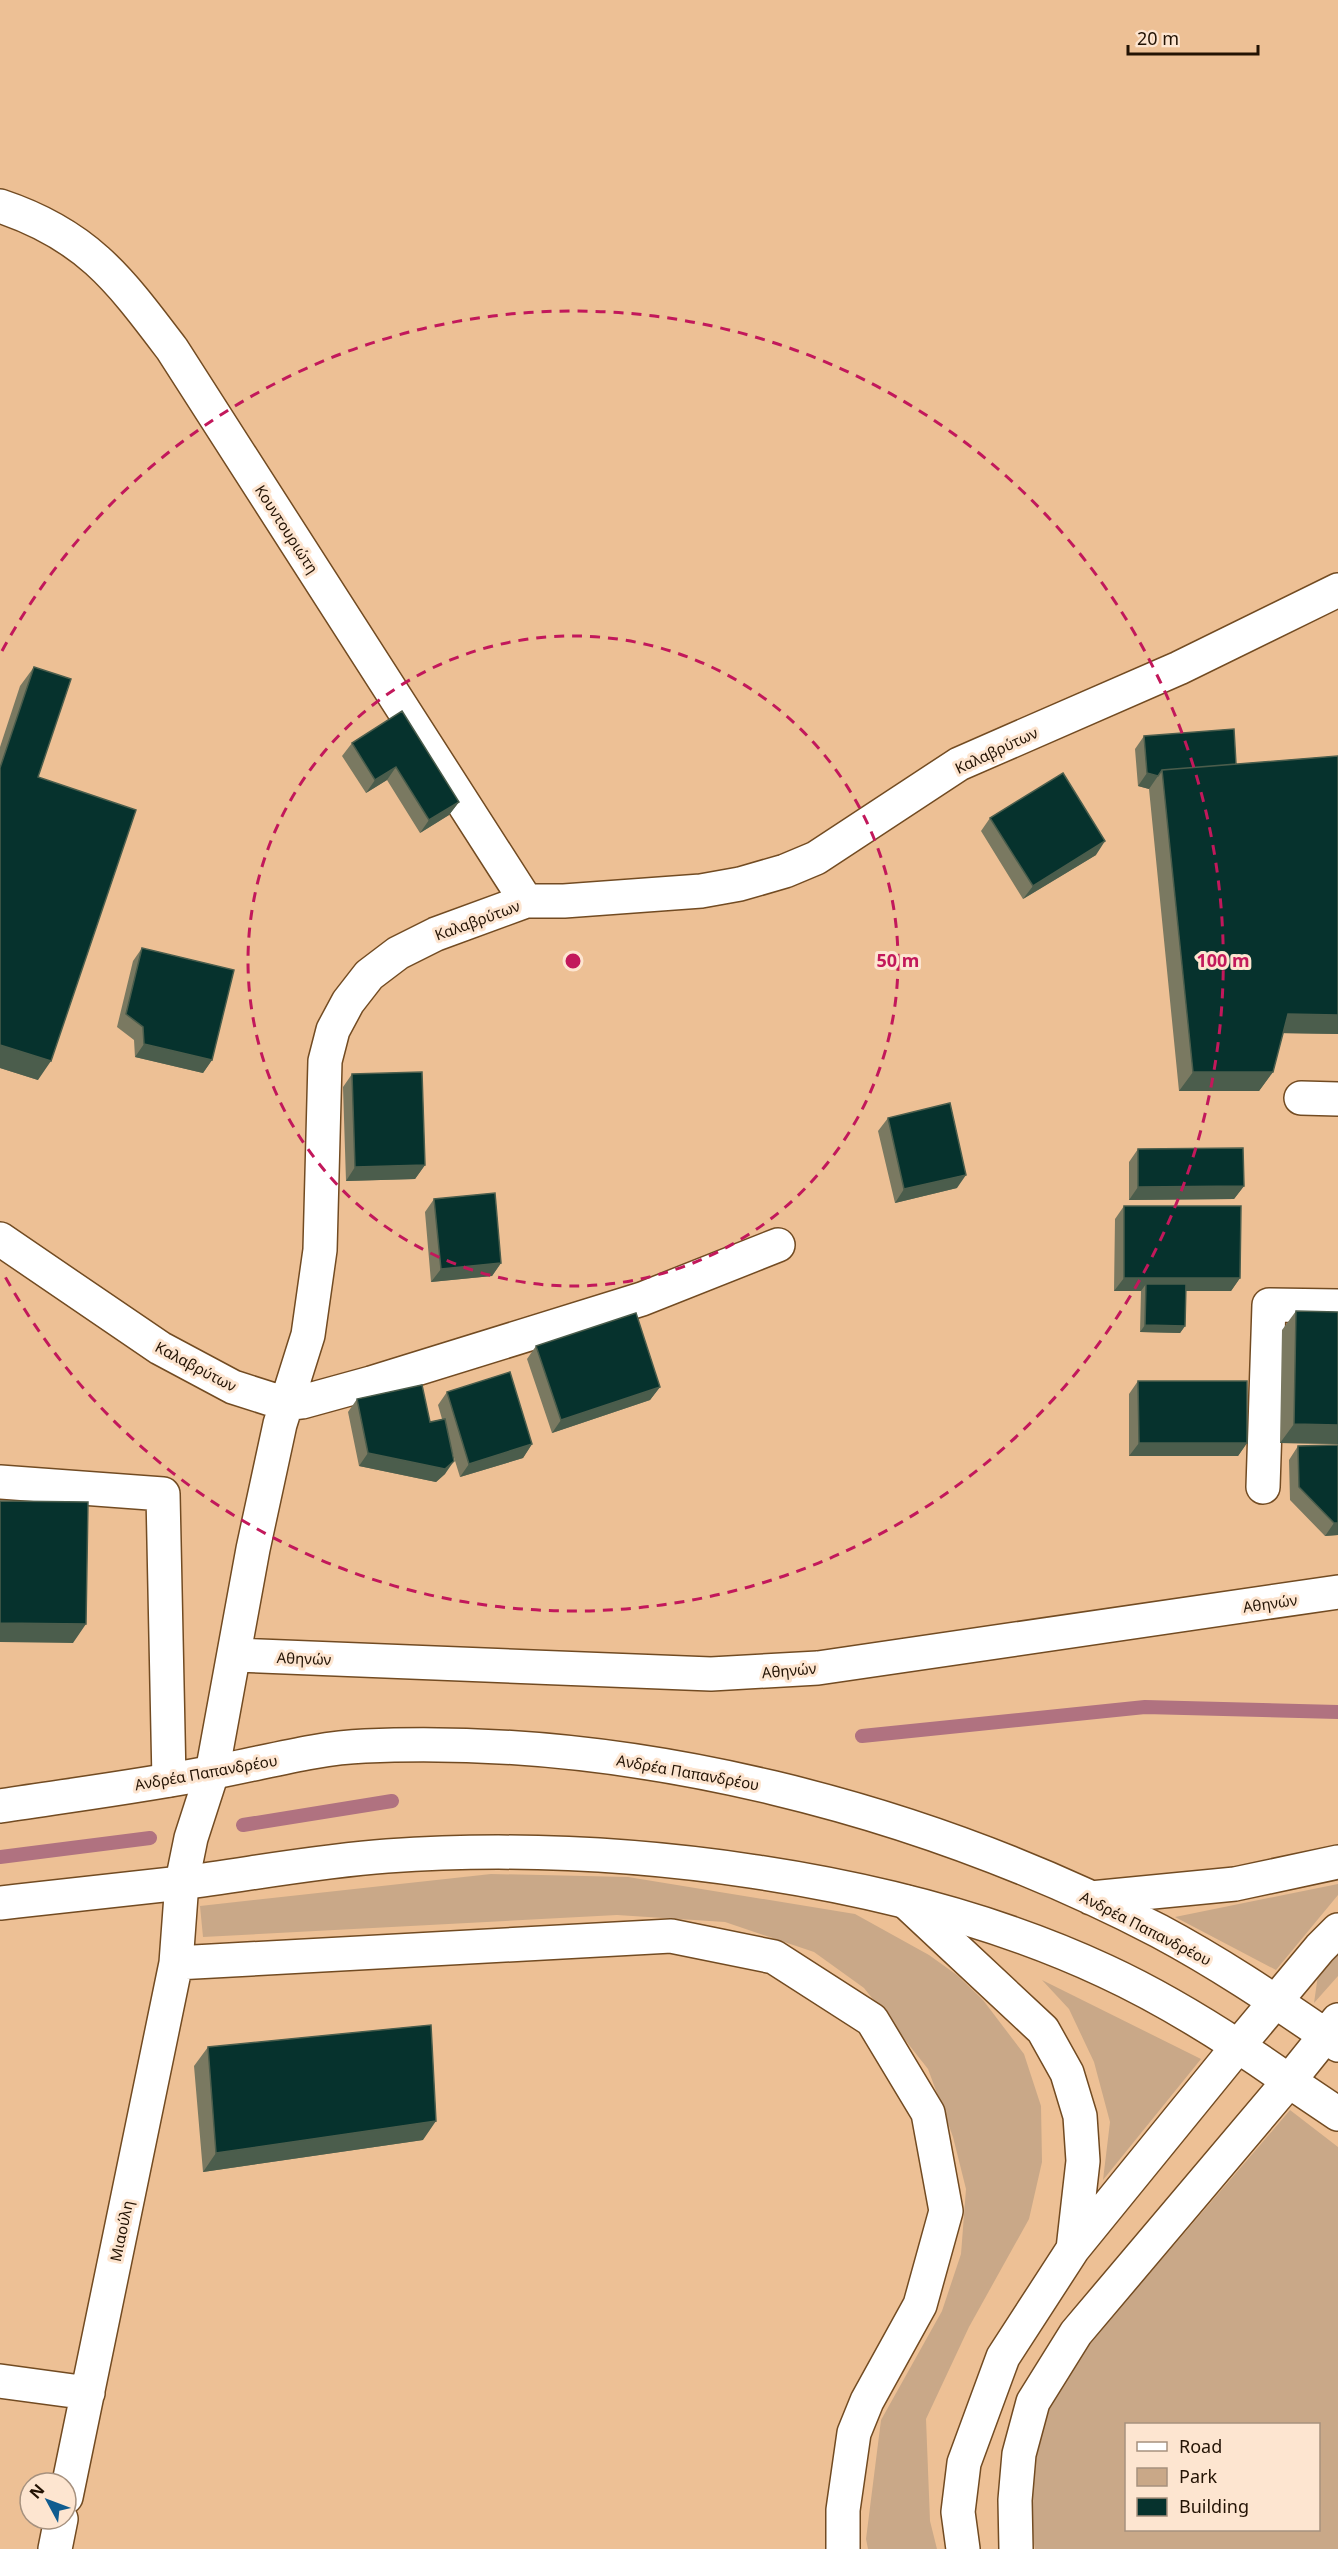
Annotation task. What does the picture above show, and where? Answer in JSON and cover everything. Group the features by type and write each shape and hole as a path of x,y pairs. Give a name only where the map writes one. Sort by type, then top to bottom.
{"main road":[{"name":"Κουντουριώτη","path":"0,206 51,226 90,253 124,286 172,349 526,901"},
{"name":"Καλαβρύτων","path":"0,1239 160,1348 233,1387 286,1404 309,1335 320,1250 322,1090 325,1060 333,1030 348,1002 369,975 398,953 436,934 526,901 564,901 702,891 740,884 785,871 816,858 959,764 1179,668 1338,590"},
{"path":"1301,1098 1338,1099"},
{"path":"286,1404 302,1402 371,1383 642,1299 778,1245"},
{"path":"1263,1487 1269,1305 1338,1306"},
{"name":"Μιαούλη","path":"72,2471 176,1964 182,1882 191,1838 212,1773 254,1549 286,1404"},
{"path":"0,1482 163,1494 169,1780"},
{"name":"Αθηνών","path":"235,1655 711,1674 764,1673 830,1666 1338,1592"},
{"name":"Ανδρέα Παπανδρέου","path":"0,1806 212,1773 320,1751 361,1746 428,1744 505,1746 673,1767 764,1785 852,1809 931,1835 1091,1898 1211,1960 1276,2002 1334,2033"},
{"path":"0,1903 182,1882 295,1865 388,1856 480,1853 574,1854 686,1863 797,1880 906,1902 1038,1943 1104,1970 1167,2002 1239,2045 1338,2114"},
{"path":"1091,1898 1235,1884 1338,1862"},
{"path":"906,1902 1043,2030 1067,2073 1080,2116 1083,2161 1073,2249"},
{"path":"963,2549 958,2512 964,2463 1003,2357 1073,2249 1239,2045 1320,1948 1338,1930"},
{"path":"176,1964 671,1935 774,1957 872,2020 928,2113 946,2211 920,2306 867,2401 855,2433 843,2510 843,2549"},
{"path":"1016,2549 1015,2500 1019,2454 1033,2402 1076,2333 1289,2081 1334,2033"},
{"path":"0,2380 88,2393"},
{"path":"55,2549 59,2531"}],"green space":[{"path":"491,1874 628,1877 855,1914 929,1955 957,1975 983,2000 1024,2054 1041,2106 1042,2162 1029,2219 969,2327 926,2419 930,2521 937,2549 868,2549 866,2539 881,2420 942,2311 961,2254 966,2189 953,2137 928,2069 864,1988 814,1952 725,1922 617,1915 203,1937 200,1906"},
{"path":"1338,1884 1338,1895 1276,1970 1175,1917"},
{"path":"1338,1948 1338,1976 1314,2003 1318,1975"},
{"path":"1042,1980 1201,2059 1103,2180 1110,2122 1094,2062 1069,2009"},
{"path":"1290,2110 1338,2147 1338,2549 1035,2549 1030,2483 1035,2450 1044,2419 1077,2359"}],"building":[{"path":"34,667 71,679 38,777 136,810 51,1061 0,1045 0,768"},
{"path":"402,711 459,802 429,820 396,767 375,780 352,743"},
{"path":"1234,729 1236,764 1162,770 1158,776 1147,773 1144,736"},
{"path":"1338,756 1338,1015 1288,1014 1273,1072 1193,1072 1162,770"},
{"path":"1063,773 1105,841 1033,886 990,818"},
{"path":"142,948 234,970 212,1060 144,1044 143,1027 126,1014"},
{"path":"422,1072 425,1165 355,1167 352,1074"},
{"path":"950,1103 966,1175 904,1189 888,1118"},
{"path":"1243,1148 1244,1186 1138,1187 1138,1149"},
{"path":"495,1193 501,1263 441,1269 434,1199"},
{"path":"1124,1206 1241,1206 1240,1278 1124,1278"},
{"path":"1146,1284 1186,1284 1185,1326 1145,1325"},
{"path":"1296,1311 1338,1312 1338,1425 1294,1424"},
{"path":"636,1313 660,1387 561,1420 536,1346"},
{"path":"510,1372 532,1444 469,1464 447,1392"},
{"path":"1138,1381 1247,1381 1247,1443 1139,1443"},
{"path":"422,1385 430,1422 445,1419 454,1461 445,1469 368,1453 357,1399"},
{"path":"1338,1445 1338,1523 1334,1523 1299,1487 1298,1446"},
{"path":"0,1501 88,1502 86,1624 0,1623"},
{"path":"431,2025 436,2121 216,2153 208,2047"}],"waterway":[{"path":"862,1736 1145,1707 1338,1712"},
{"path":"243,1825 392,1801"},
{"path":"0,1857 150,1838"}]}
